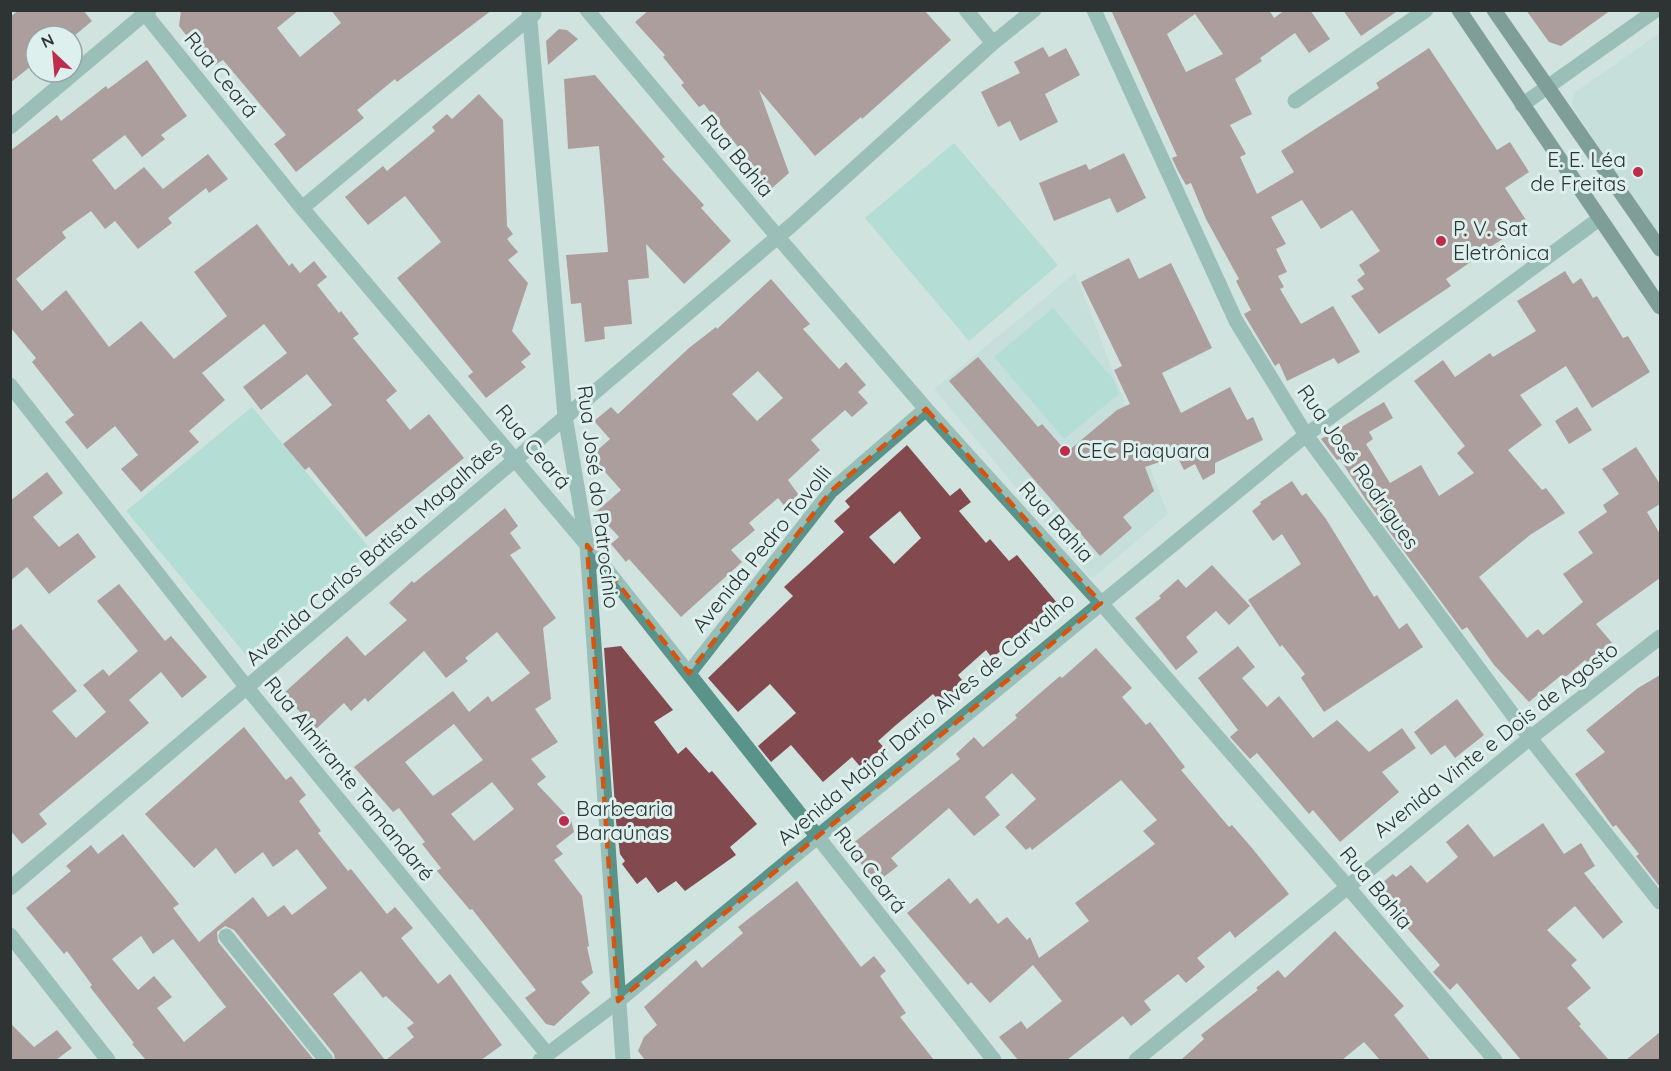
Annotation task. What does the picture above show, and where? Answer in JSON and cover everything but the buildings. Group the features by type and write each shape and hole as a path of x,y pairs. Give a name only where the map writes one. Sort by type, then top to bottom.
{"main road":[{"path":"1459,10 1660,307"},
{"path":"1494,10 1660,249"}],"street":[{"name":"Rua Bahia","path":"587,10 926,409 1101,603 1347,886 1494,1060"},
{"path":"966,10 993,43"},
{"name":"Avenida Carlos Batista Magalhães","path":"10,888 248,689 777,236 993,43 1034,10"},
{"name":"Rua José Rodrigues","path":"1094,10 1236,321 1305,435 1530,738 1660,902"},
{"path":"1295,101 1426,10"},
{"path":"1522,105 1656,10"},
{"path":"10,127 145,12"},
{"name":"Rua Ceará","path":"145,12 302,208 587,544 994,1060"},
{"path":"302,208 532,13"},
{"name":"Rua José do Patrocínio","path":"532,13 565,416 587,544 623,1060"},
{"name":"Avenida Major Dario Alves de Carvalho","path":"544,1058 618,1000 1305,435 1599,219"},
{"name":"Rua Almirante Tamandaré","path":"10,385 248,689 544,1058"},
{"name":"Avenida Pedro Tovolli","path":"689,673 831,491 926,409"},
{"name":"Avenida Vinte e Dois de Agosto","path":"1136,1060 1530,738 1660,637"},
{"path":"10,935 108,1060"},
{"path":"226,936 326,1060"}],"highlighted area":[{"path":"926,409 1101,603 618,1001 587,545 689,673 831,491"}],"shaded area":[{"name":"E. E. Léa de Freitas","path":"1660,33 1660,239 1572,106 1574,93"},
{"name":"CEC Piaquara","path":"1075,273 1168,514 1092,579 934,389"}],"green space":[{"path":"954,143 1058,265 969,341 865,218"},
{"path":"1053,308 1114,380 1119,394 1064,439 994,357"},
{"path":"252,407 372,551 246,655 126,511"}],"place":[{"name":"E. E. Léa de Freitas","path":"1638,172"},
{"name":"P. V. Sat Eletrônica","path":"1441,241"},
{"name":"CEC Piaquara","path":"1065,451"},
{"name":"Barbearia Baraúnas","path":"564,821"}]}
